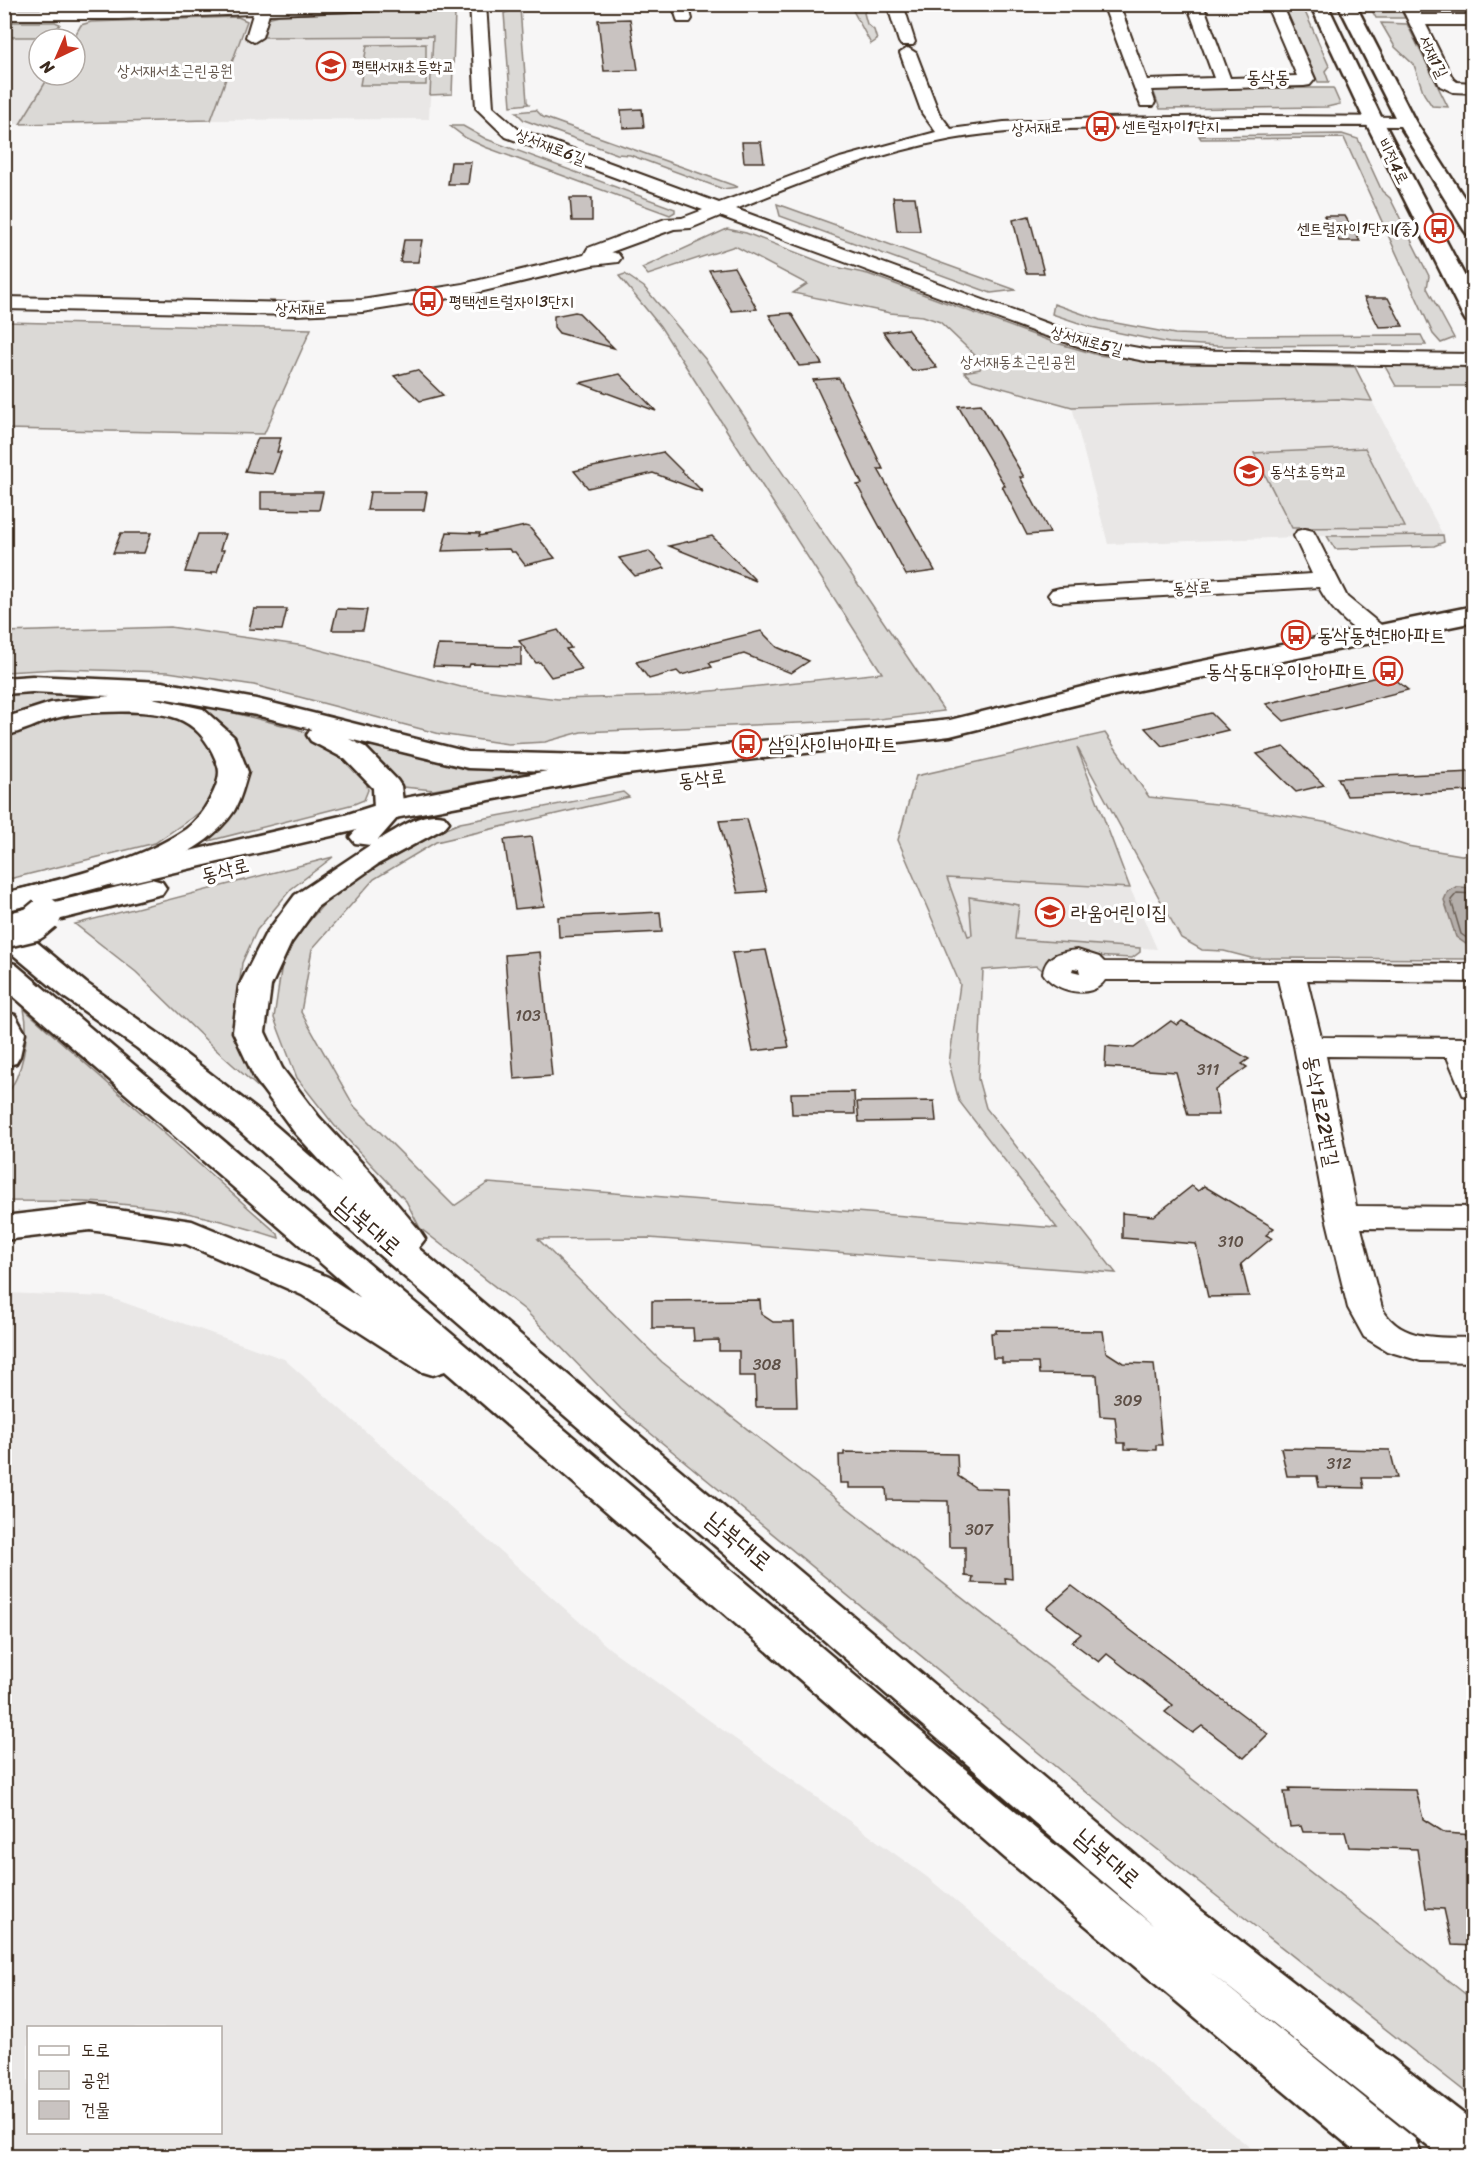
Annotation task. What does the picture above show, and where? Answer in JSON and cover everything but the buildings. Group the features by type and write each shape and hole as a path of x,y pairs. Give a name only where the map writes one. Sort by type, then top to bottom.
{"main road":[{"name":"비전4로","path":"1318,4 1374,121 1473,316"},
{"name":"비전4로","path":"1346,4 1406,121 1473,230"},
{"name":"동삭로","path":"4,925 20,906 353,822 389,810 627,765 950,728 1114,687 1473,614"},
{"name":"동삭로","path":"20,906 434,822 653,783 933,750 1044,728 1208,686 1473,636"},
{"path":"4,686 32,684 162,690 256,707 468,760 627,765"},
{"path":"4,728 51,711 89,705 132,703 172,709 193,715 224,744 234,772 221,808 198,834 164,853 20,906"},
{"path":"256,707 318,733 355,753 387,786 389,810 365,837"},
{"path":"434,822 367,858 306,902 276,942 255,986 249,1032 267,1071 307,1125 358,1180 464,1307"},
{"path":"4,931 33,924 20,906"},
{"path":"20,906 148,1041"},
{"name":"남북대로","path":"4,931 75,990 148,1041 248,1120 1173,1914 1473,2153"},
{"name":"남북대로","path":"4,971 1021,1844 1398,2157"},
{"path":"4,1022 9,1033 4,1056"},
{"path":"4,1228 90,1218 192,1233 315,1286 512,1409"}],"street":[{"path":"4,14 74,16 170,8 407,4"},
{"name":"상서재로6길","path":"478,4 485,108 512,133 721,208"},
{"path":"896,4 899,47 931,114 947,135"},
{"path":"1111,4 1154,121"},
{"path":"1195,4 1224,84"},
{"path":"1140,84 1299,83 1307,79 1274,4"},
{"name":"서재1길","path":"1407,4 1446,82 1453,87 1473,88"},
{"path":"254,37 264,7"},
{"path":"1416,20 1473,20"},
{"name":"상서재로","path":"4,303 296,309 362,306 463,290 592,259 608,259 685,230 684,224 721,208 852,160 947,135 1050,125 1154,121 1406,121"},
{"name":"상서재로5길","path":"721,208 1047,330 1101,347 1150,356 1473,360"},
{"path":"1305,536 1337,601 1377,634"},
{"name":"동삭로","path":"1060,595 1325,580"},
{"path":"1094,971 1290,970 1473,973"},
{"name":"동삭1로22번길","path":"1290,970 1309,1046 1342,1217 1365,1308 1376,1328 1399,1342 1421,1349 1473,1350"},
{"path":"1309,1046 1466,1047 1473,1088"},
{"path":"1342,1217 1473,1218"}],"shaded area":[{"name":"평택서재초등학교","path":"433,36 429,119 211,120 241,37"},
{"path":"5,37 27,37 27,87 43,87 20,124 5,124"},
{"name":"동삭초등학교","path":"1339,399 1372,401 1443,535 1327,536 1108,544 1072,407"},
{"name":"라움어린이집","path":"947,878 1130,888 1157,949 968,936"},
{"path":"5,1293 108,1297 284,1359 609,1648 927,1877 1260,2156 5,2156"}],"green space":[{"path":"850,5 869,5 864,13 867,24 874,30 877,40 871,44"},
{"path":"1284,5 1302,5 1329,66 1325,71 1329,82 1318,82"},
{"path":"1369,5 1398,5 1405,18 1376,18"},
{"path":"520,8 527,102 529,104 511,106 504,13"},
{"path":"447,9 455,13 452,94 430,95 433,36 264,37 267,18 279,15"},
{"name":"상서재서초근린공원","path":"238,17 247,21 211,120 20,124 43,87 87,87 87,27 80,27 91,22"},
{"path":"5,22 55,22 60,24 58,27 27,27 27,37 5,37"},
{"path":"1381,23 1407,24 1448,107 1432,106 1424,94 1414,65 1395,47"},
{"path":"426,44 426,85 360,85 367,45"},
{"path":"1162,88 1333,88 1340,104 1327,107 1160,109 1153,90"},
{"path":"536,110 543,117 738,187 723,189 630,155 617,154 524,120 516,112"},
{"path":"450,126 463,126 486,139 675,209 675,212 670,215 485,147 466,138"},
{"path":"1342,134 1358,139 1382,191 1390,198 1429,276 1427,288 1454,338 1441,343 1433,334 1344,138 1201,139 1199,136"},
{"path":"777,204 1016,290 991,293 780,216"},
{"name":"상서재동초근린공원","path":"727,229 746,233 831,266 868,274 1053,342 1098,355 1162,363 1355,367 1372,401 1339,399 1072,407 973,380 964,372 980,369 982,362 940,322 923,316 890,313 793,293 807,284 735,246 648,275 642,268"},
{"path":"625,274 644,287 706,360 944,711 871,720 581,732 545,742 508,744 440,734 254,685 168,672 58,669 5,672 5,632 170,627 305,646 461,687 558,699 664,696 882,673 660,326 619,276"},
{"path":"1054,304 1100,320 1175,334 1421,335 1426,345 1218,346 1169,343 1091,327 1052,314"},
{"path":"5,322 311,329 264,434 5,429"},
{"path":"1382,361 1462,361 1473,386 1396,386"},
{"path":"1365,448 1405,527 1292,528 1254,453"},
{"path":"1443,535 1444,542 1434,546 1335,549 1327,536"},
{"path":"4,692 142,694 210,707 298,729 340,751 365,775 368,790 364,800 354,804 181,848 242,762 235,740 228,729 213,718 194,710 146,700 121,699 50,703 5,721"},
{"path":"119,707 169,716 192,727 203,737 223,768 203,810 155,843 5,880 4,736 48,718"},
{"path":"1105,733 1149,797 1226,805 1335,824 1407,846 1473,857 1473,888 1456,887 1470,947 1473,949 1473,959 1251,958 1224,951 1202,950 1181,938 1077,747 1130,888 947,878 968,936 972,935 969,897 1019,905 1015,939 1140,948 1140,952 1132,958 1070,955 1054,979 1037,966 983,970 978,1079 986,1108 1116,1273 649,1238 538,1239 662,1362 1473,2000 1473,2098 1124,1823 621,1409 525,1310 420,1228 406,1201 334,1125 297,1078 274,1018 284,950 337,889 445,829 460,823 623,792 629,797 436,842 374,879 312,949 301,1012 354,1106 454,1206 488,1183 1057,1228 959,1101 949,1063 960,984 898,840 916,776"},
{"path":"350,740 434,760 531,772 434,790 403,787 384,764"},
{"path":"333,857 291,889 257,930 242,963 238,997 242,1037 260,1089 136,972 75,924"},
{"path":"24,1009 278,1234 279,1238 189,1213 133,1205 5,1201 5,1097 21,1067 24,1055 26,1020"}],"water":[{"path":"1456,887 1473,888 1473,949 1456,937 1444,900 1448,891"}],"place":[{"name":"평택서재초등학교","path":"331,66"},
{"name":"센트럴자이1단지","path":"1101,126"},
{"name":"센트럴자이1단지(중)","path":"1439,228"},
{"name":"평택센트럴자이3단지","path":"428,301"},
{"name":"동삭초등학교","path":"1249,471"},
{"name":"동삭동현대아파트","path":"1296,635"},
{"name":"동삭동대우이안아파트","path":"1388,671"},
{"name":"삼익사이버아파트","path":"747,744"},
{"name":"라움어린이집","path":"1050,912"}],"district":[{"name":"동삭동","path":"1268,77"}]}
